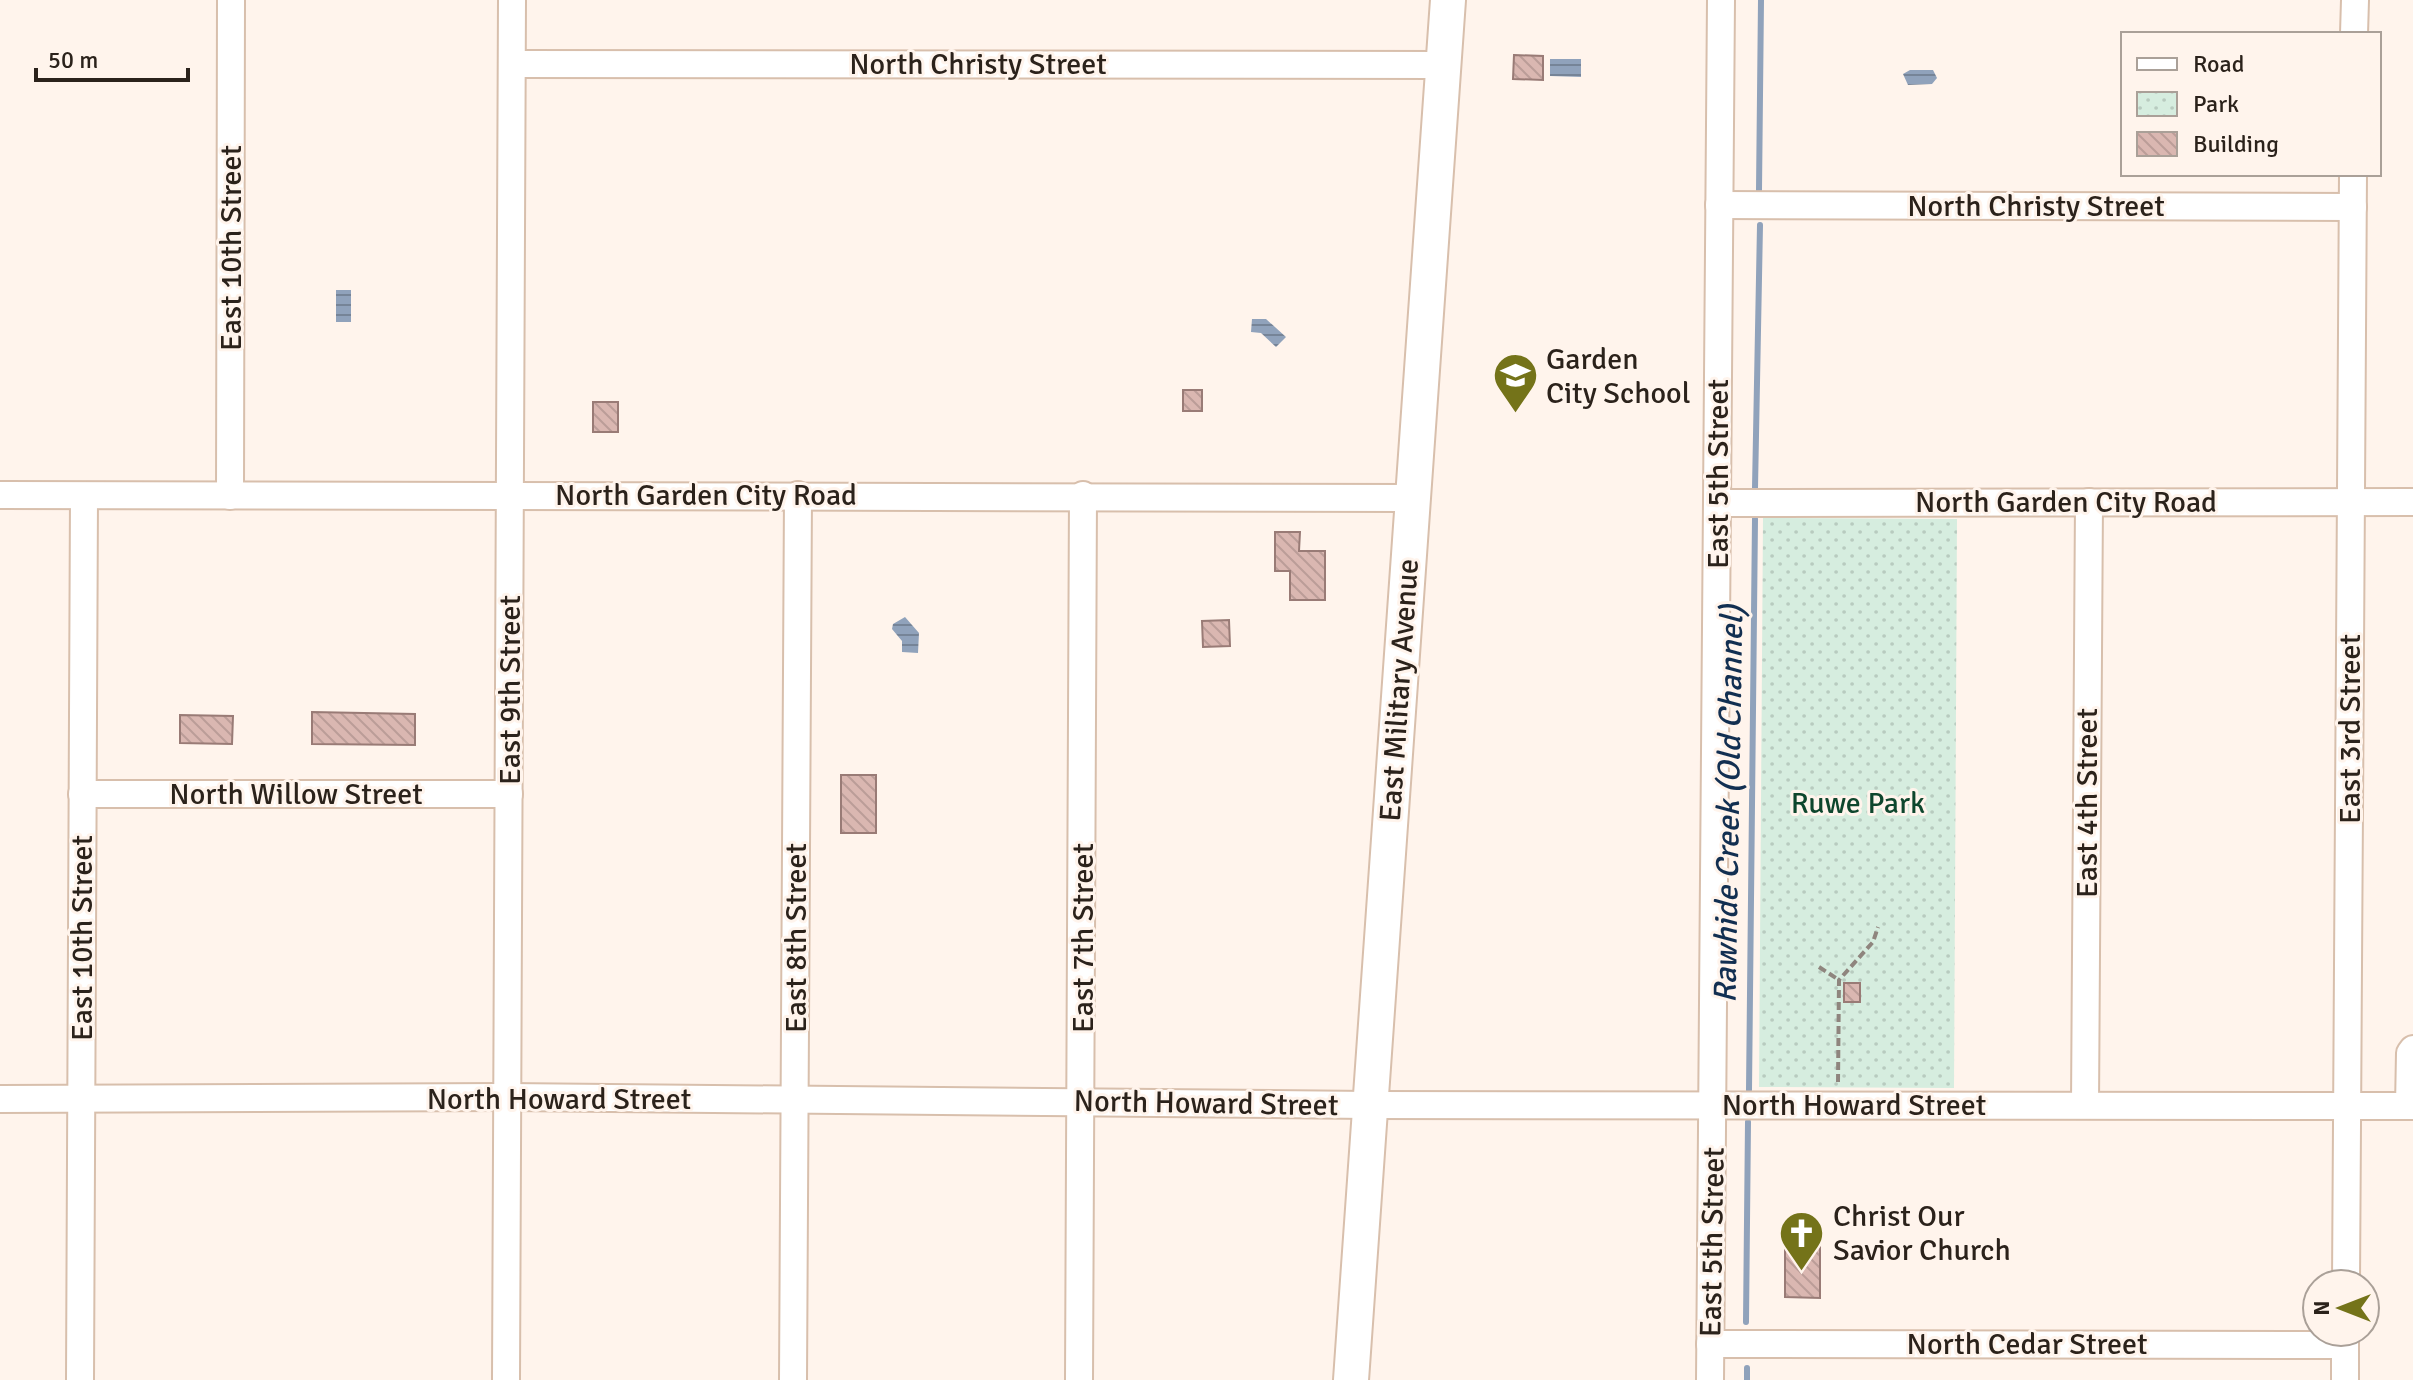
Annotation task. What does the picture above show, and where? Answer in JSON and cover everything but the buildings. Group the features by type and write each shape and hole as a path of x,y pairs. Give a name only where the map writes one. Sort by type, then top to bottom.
{"main road":[{"name":"East Military Avenue","path":"1351,1380 1448,0"}],"street":[{"name":"East 10th Street","path":"230,496 231,0"},
{"name":"East 9th Street","path":"506,1380 512,0"},
{"name":"East 5th Street","path":"1710,1380 1721,0"},
{"path":"2354,32 2355,0"},
{"name":"North Christy Street","path":"512,64 1443,65"},
{"name":"East 3rd Street","path":"2346,1268 2353,176"},
{"name":"North Christy Street","path":"1719,205 2353,207"},
{"name":"North Garden City Road","path":"0,495 1412,498"},
{"name":"East 8th Street","path":"793,1380 798,495"},
{"name":"East 7th Street","path":"1079,1380 1083,1102 1083,495"},
{"name":"East 10th Street","path":"80,1380 84,496"},
{"name":"East 4th Street","path":"2085,1105 2089,502"},
{"name":"North Garden City Road","path":"1718,503 2413,502"},
{"name":"North Willow Street","path":"82,794 509,794"},
{"path":"2411,1051 2411,1106"},
{"name":"North Howard Street","path":"0,1099 507,1097 1369,1105 2411,1106"},
{"name":"North Cedar Street","path":"1710,1344 2301,1338"},
{"path":"2345,1348 2345,1380"}],"path":[{"path":"1838,1084 1839,980 1873,942 1878,927"},
{"path":"1819,967 1839,980"}],"green space":[{"name":"Ruwe Park","path":"1763,518 1957,519 1954,1088 1759,1087"}],"water":[{"path":"1550,59 1581,59 1581,77 1550,76"},
{"path":"1910,70 1933,70 1937,78 1932,84 1908,85 1903,74"},
{"path":"336,290 351,290 351,322 336,322"},
{"path":"1252,319 1266,319 1286,337 1276,347 1261,333 1251,332"},
{"path":"905,617 919,633 918,653 902,652 902,641 892,629 893,624"}],"waterway":[{"name":"Rawhide Creek (Old Channel)","path":"1759,190 1761,0"},
{"name":"Rawhide Creek (Old Channel)","path":"1755,488 1760,225"},
{"name":"Rawhide Creek (Old Channel)","path":"1749,1090 1755,519"},
{"name":"Rawhide Creek (Old Channel)","path":"1746,1322 1748,1122"},
{"name":"Rawhide Creek (Old Channel)","path":"1747,1368 1747,1380"}],"place":[{"name":"Garden City School","path":"1515,415"},
{"name":"Christ Our Savior Church","path":"1802,1272"}]}
